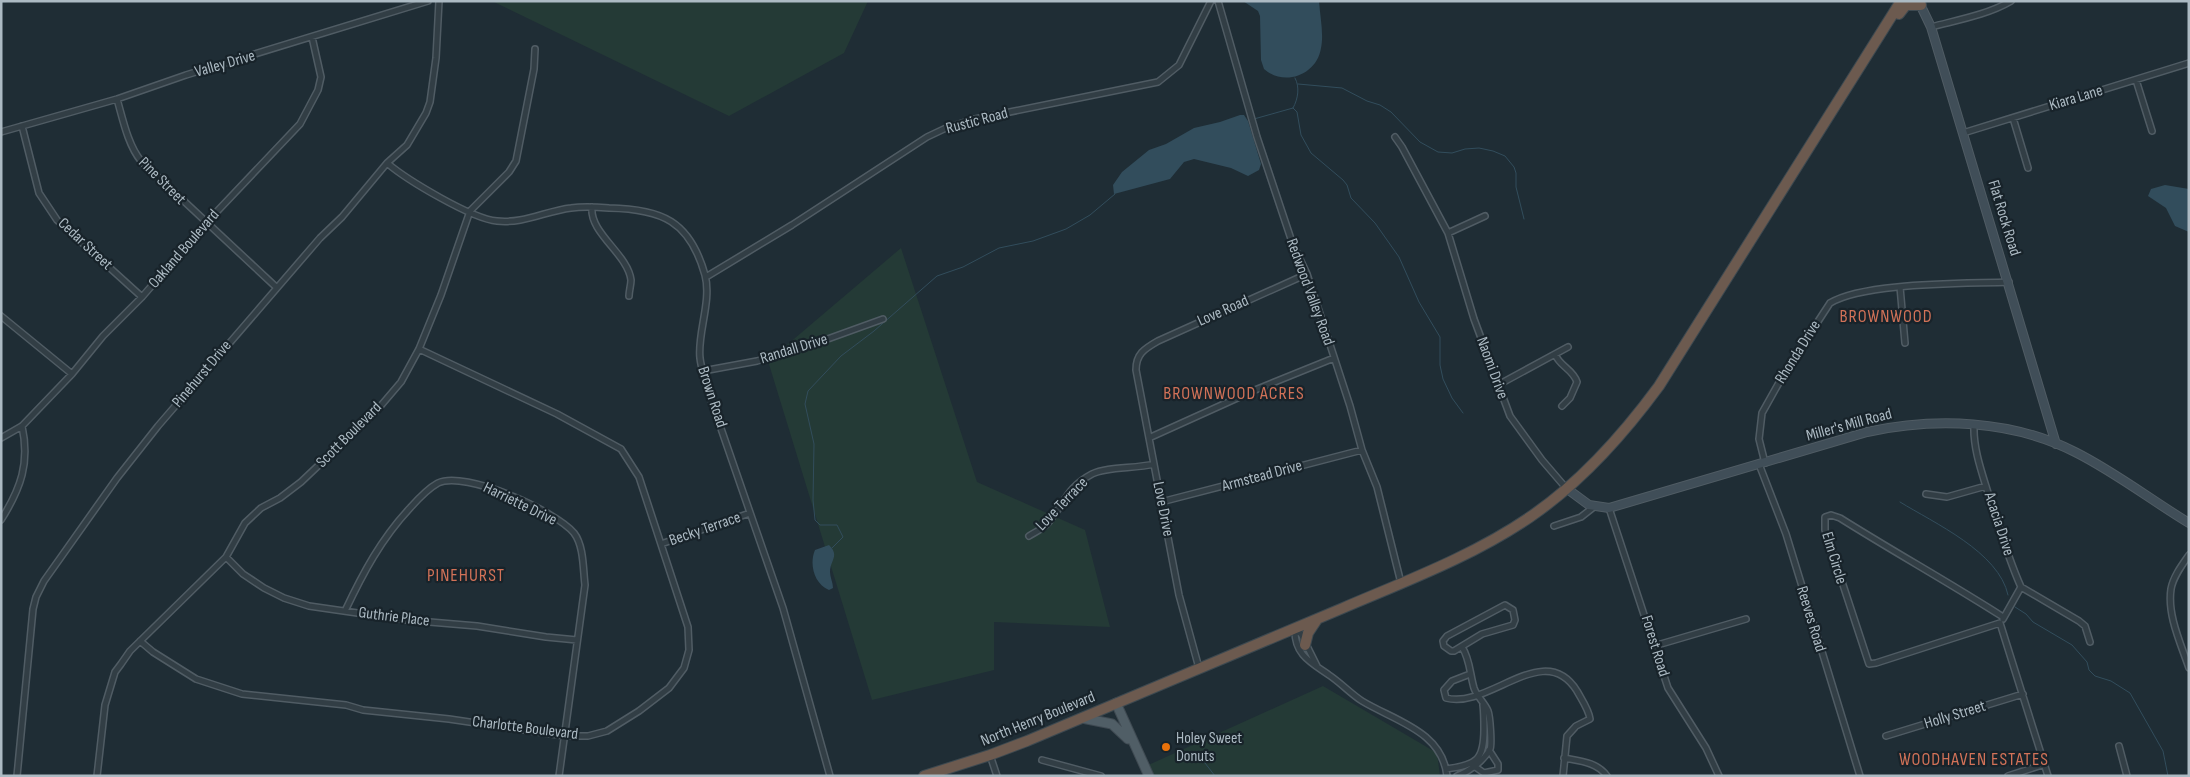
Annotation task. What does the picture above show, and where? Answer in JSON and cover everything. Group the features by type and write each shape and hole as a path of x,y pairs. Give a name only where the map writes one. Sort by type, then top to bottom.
{"highway":[{"path":"1116,703 1199,667 1295,629 1462,556 1511,530 1539,511 1566,488 1618,437 1660,386 1901,1"},
{"path":"1892,18 1898,15 1906,5 1920,3"},
{"path":"1305,645 1308,632 1318,619"},
{"name":"North Henry Boulevard","path":"924,776 990,755 1116,703"}],"main road":[{"name":"North Henry Boulevard","path":"1116,703 1148,776"},
{"path":"1082,718 1112,724 1133,744"}],"street":[{"name":"Valley Drive","path":"1,132 117,99 186,75 428,1"},
{"name":"Pinehurst Drive","path":"17,776 33,609 36,597 44,581 117,478 158,426 276,287 320,238 342,217 387,163 407,145 430,102 436,58 439,1"},
{"name":"Rustic Road","path":"706,277 792,225 927,137 946,128 975,119 1158,82 1178,65 1211,1"},
{"name":"Redwood Valley Road","path":"1218,1 1257,137 1292,242 1307,274 1350,406 1362,450 1377,487 1401,583"},
{"path":"1931,27 1970,17 2011,1"},
{"name":"Flat Rock Road","path":"1920,3 1931,27 2056,444"},
{"name":"Oakland Boulevard","path":"1,438 22,426 72,374 102,336 142,297 207,222 291,135 309,109 321,77 312,37"},
{"name":"Scott Boulevard","path":"97,776 105,705 115,672 130,651 226,556 245,523 261,508 301,482 378,409 401,382 419,349 441,295 470,211 509,172 516,161 534,69 535,49"},
{"name":"Kiara Lane","path":"1963,133 2189,63"},
{"path":"2136,80 2152,131"},
{"name":"Pine Street","path":"117,99 136,156 170,190 276,287"},
{"path":"2013,118 2028,168"},
{"name":"Cedar Street","path":"22,126 39,193 57,220 142,297"},
{"name":"Naomi Drive","path":"1395,137 1402,146 1448,232 1474,319 1510,416 1519,431 1566,488"},
{"name":"Brown Road","path":"387,163 403,177 494,221 516,222 532,216 572,208 627,208 656,213 669,219 688,237 706,277 707,296 700,358 707,388 783,608 830,776"},
{"path":"592,207 591,212 599,228 629,272 631,281 629,296"},
{"path":"1448,232 1485,216"},
{"name":"Love Road","path":"1142,352 1158,341 1307,274"},
{"name":"Rhonda Drive","path":"1762,464 1759,439 1762,413 1822,312 1830,303 1855,293 1900,287 2009,282"},
{"path":"1900,287 1905,343"},
{"path":"1,316 72,374"},
{"name":"Randall Drive","path":"703,371 758,361 811,345 883,318"},
{"path":"1498,385 1568,347"},
{"name":"Charlotte Boulevard","path":"140,641 153,652 196,679 242,694 346,705 363,710 449,719 565,736 588,736 607,731 639,711 669,688 684,668 689,650 688,626 639,477 621,449 557,414 419,349"},
{"name":"Love Drive","path":"1142,352 1136,361 1136,370 1179,595 1199,667"},
{"path":"1555,354 1559,362 1575,376 1577,382 1570,398 1562,406"},
{"path":"1150,437 1334,358"},
{"name":"Miller's Mill Road","path":"1566,488 1579,498 1595,506 1609,508 1885,428 1947,422 2030,434 2056,444 2075,452 2109,472 2189,523"},
{"name":"Acacia Drive","path":"1974,425 1974,443 1986,486 2002,537 2021,587"},
{"path":"1,520 19,488 26,456 22,426"},
{"name":"Armstead Drive","path":"1161,502 1362,450"},
{"name":"Love Terrace","path":"1029,536 1049,522 1065,496 1076,485 1092,474 1119,468 1139,468 1154,464"},
{"name":"Reeves Road","path":"1762,464 1786,534 1860,776"},
{"name":"Harriette Drive","path":"345,611 377,547 397,521 430,489 440,482 456,480 474,482 515,497 556,519 575,534 582,554 585,585 559,776"},
{"path":"1926,494 1947,497 1986,486"},
{"path":"1554,526 1586,515 1595,506"},
{"name":"Forest Road","path":"1609,508 1668,688 1706,748 1719,776"},
{"name":"Becky Terrace","path":"661,544 750,513"},
{"name":"Elm Circle","path":"2000,623 1869,664 1825,530 1825,518 1831,515 1840,518 1904,557 1926,568 2004,617"},
{"path":"2189,554 2171,588 2171,610 2189,668"},
{"name":"Guthrie Place","path":"226,556 244,574 284,598 309,606 406,620 477,626 577,640"},
{"path":"2048,776 2000,623 2021,587 2080,621 2085,626 2090,642"},
{"path":"1505,605 1514,610 1515,620 1513,626 1482,634 1462,647 1450,651 1444,646 1443,641 1447,636 1505,605"},
{"path":"1654,646 1746,619"},
{"path":"1295,629 1300,634 1317,667"},
{"path":"1295,629 1295,635 1309,663 1361,701 1421,732 1437,750 1446,769 1447,776"},
{"path":"2182,648 2189,645"},
{"path":"1462,647 1466,653 1477,695 1489,714 1489,750 1498,764 1498,770 1488,774 1479,771 1474,766"},
{"path":"1470,674 1452,682 1444,690 1444,695 1452,699 1477,695 1536,672 1552,671 1563,675 1574,687 1590,716 1588,722 1576,726 1567,736 1563,776"},
{"name":"Holly Street","path":"1886,736 2023,694"},
{"path":"1446,769 1469,764 1480,756 1484,749 1483,704"},
{"path":"2119,746 2127,776"},
{"path":"1457,776 1468,771 1489,750"},
{"path":"990,755 997,776"},
{"path":"1564,758 1589,763 1607,776"},
{"path":"1042,760 1101,776"},
{"path":"2008,776 2045,764"}],"green space":[{"path":"492,1 868,1 844,53 729,116"},
{"path":"901,248 977,482 1085,530 1110,627 994,622 994,670 872,700 768,361"},
{"path":"1323,686 1437,753 1440,776 1151,776 1144,767"}],"water":[{"path":"1243,1 1319,1 1322,43 1318,57 1313,65 1306,71 1290,77 1281,77 1264,69 1261,60 1260,16 1258,11"},
{"path":"1244,115 1248,121 1261,164 1259,170 1248,176 1231,168 1194,159 1184,162 1170,179 1114,194 1113,185 1122,172 1149,150 1166,144 1194,128"},
{"path":"2165,185 2189,189 2189,232 2175,226 2166,208 2148,196 2151,189"},
{"path":"829,545 834,555 830,568 833,588 829,590 816,578 813,567 813,555 815,550"}],"waterway":[{"path":"1,2 16,1"},
{"path":"1254,119 1293,108 1298,93 1298,85 1295,78"},
{"path":"1298,84 1342,88 1367,101 1380,105 1391,112 1420,142 1438,152 1452,153 1465,149 1479,148 1505,156 1514,167 1516,173 1516,187 1524,219"},
{"path":"1293,108 1297,112 1301,135 1311,153 1343,180 1347,185 1351,198 1375,223 1399,257 1419,302 1440,337 1440,365 1443,379 1452,398 1463,413"},
{"path":"832,548 843,537 837,525 820,525 815,520 813,500 814,444 805,404 808,391 841,356 874,331 937,276 963,267 999,248 1033,241 1066,229 1090,215 1115,194"},
{"path":"1900,502 1947,529 1979,552 1992,565 2002,580 2008,595"},
{"path":"2015,607 2026,614 2033,622 2072,645 2087,662 2089,670 2095,676 2111,681 2130,693 2163,751 2168,776"},
{"path":"1177,756 1194,755 1205,763 1215,776"}],"place":[{"name":"Holey Sweet Donuts","path":"1166,747"}],"district":[{"name":"BROWNWOOD","path":"1886,316"},
{"name":"BROWNWOOD ACRES","path":"1234,393"},
{"name":"PINEHURST","path":"466,575"},
{"name":"WOODHAVEN ESTATES","path":"1974,759"}]}
